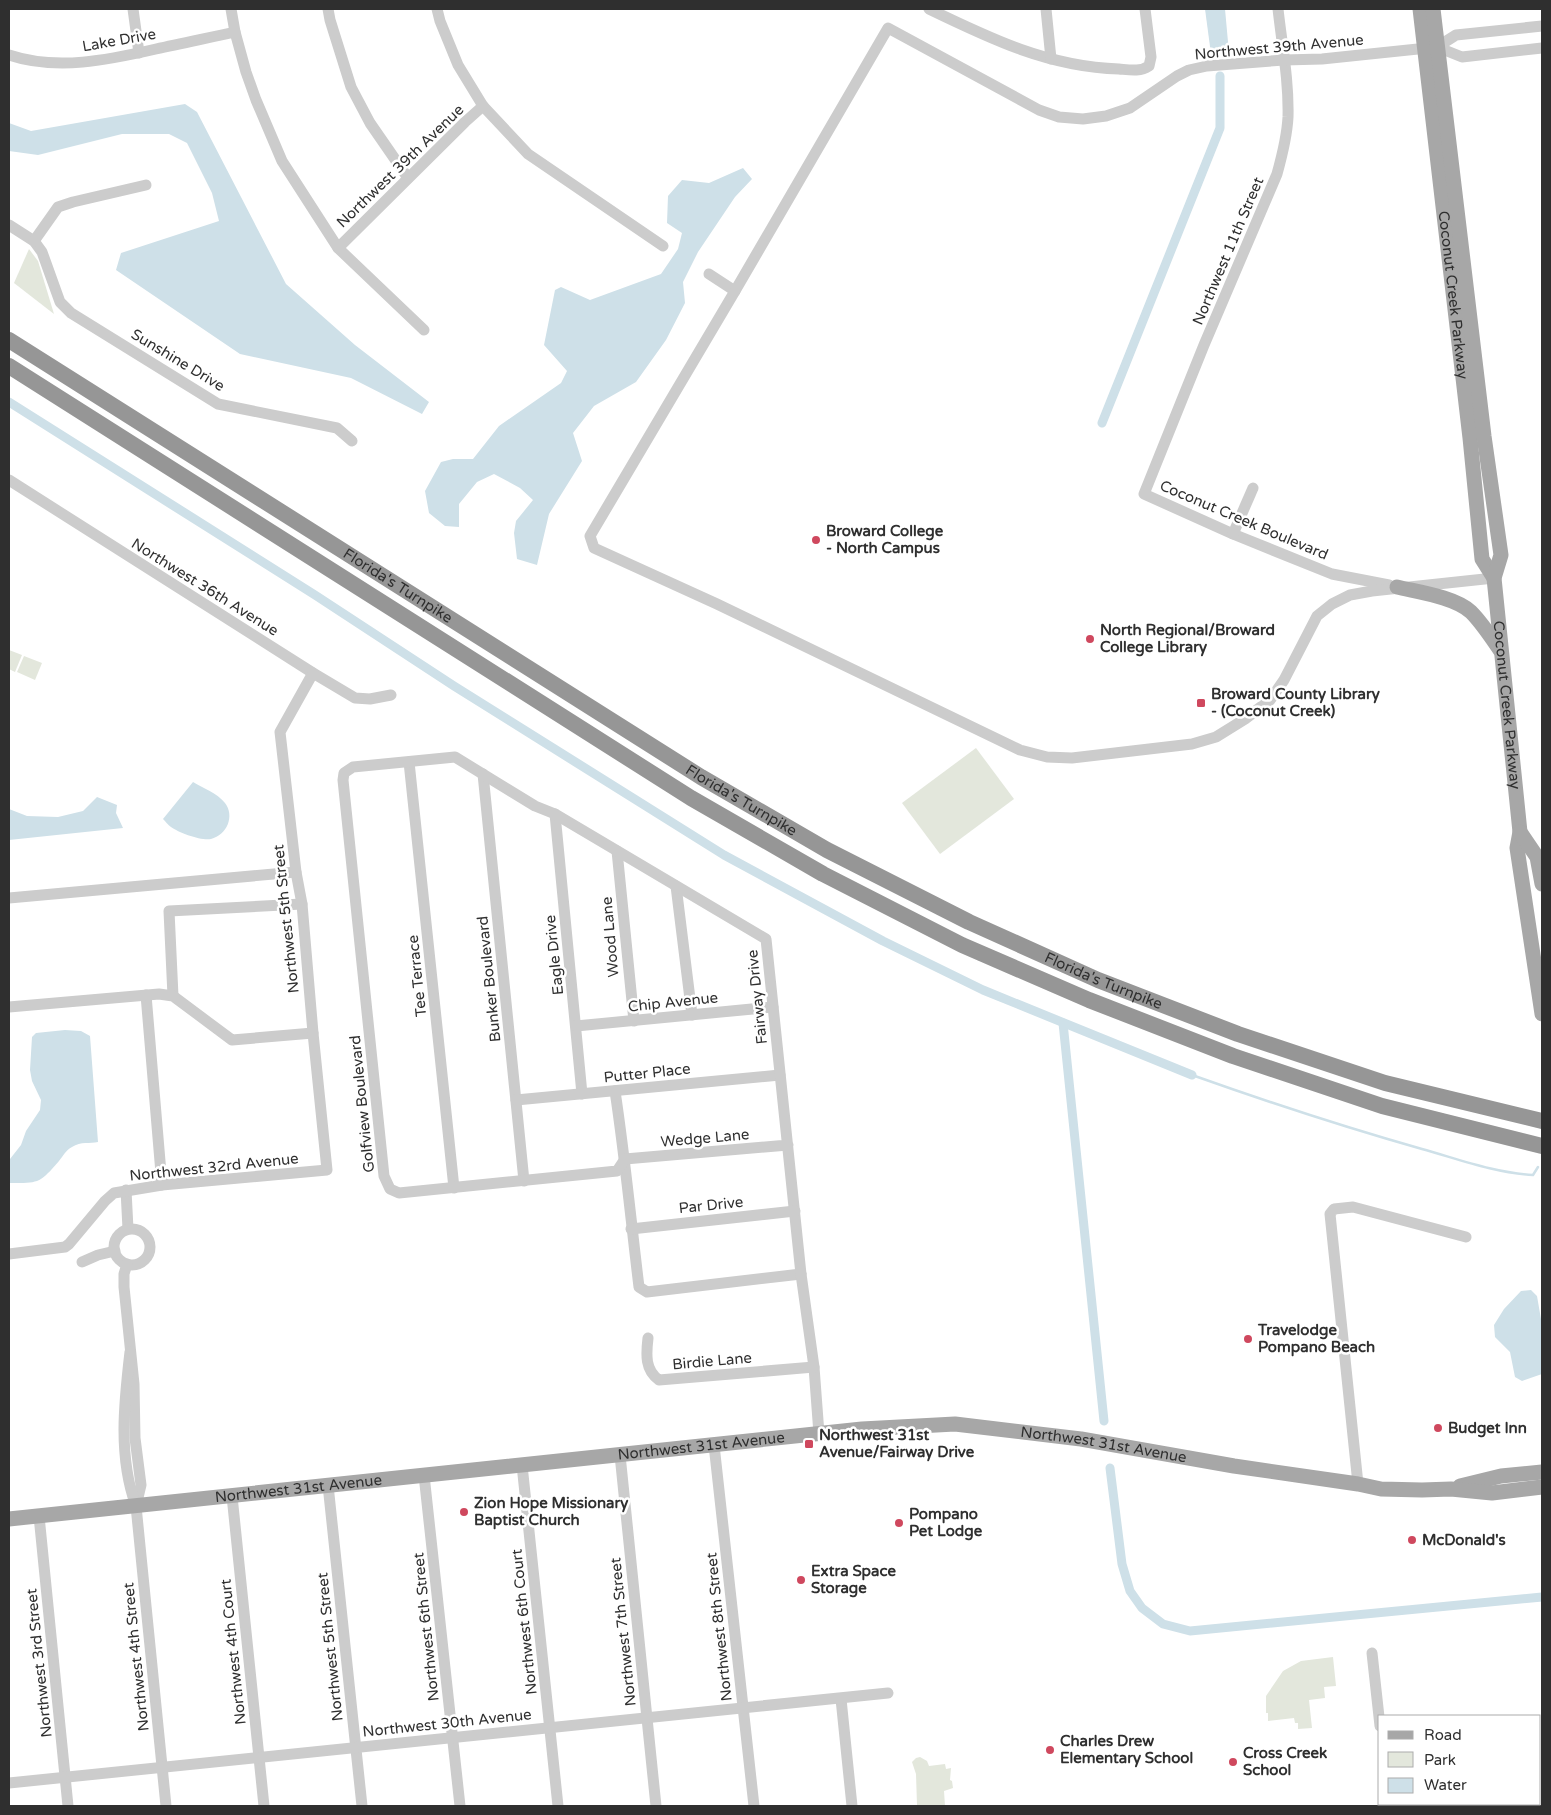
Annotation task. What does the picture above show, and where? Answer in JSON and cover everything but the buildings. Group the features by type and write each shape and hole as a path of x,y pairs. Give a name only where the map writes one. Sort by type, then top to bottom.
{"highway":[{"name":"Florida's Turnpike","path":"9,340 700,777 827,850 960,918 1098,980 1238,1034 1385,1083 1542,1121"},
{"name":"Florida's Turnpike","path":"9,366 691,798 823,874 953,940 1089,1000 1232,1056 1382,1106 1542,1146"}],"main road":[{"name":"Coconut Creek Parkway","path":"1420,9 1431,47 1501,555 1494,578 1520,832 1517,848 1542,1014"},
{"name":"Coconut Creek Parkway","path":"1433,9 1431,47 1452,282 1482,559 1494,578"},
{"path":"1452,282 1461,296 1470,376 1479,392"},
{"path":"1397,587 1448,600 1465,608 1477,619 1501,650"},
{"name":"Coconut Creek Parkway","path":"1520,832 1537,857 1542,884"},
{"name":"Northwest 31st Avenue","path":"9,1519 907,1425 955,1424 1081,1439 1381,1489 1451,1489 1492,1493 1542,1488"},
{"name":"Northwest 31st Avenue","path":"1451,1489 1501,1476 1542,1472"}],"street":[{"path":"133,9 139,53"},
{"path":"231,9 246,72 282,161 338,248 424,330"},
{"path":"328,9 351,87 370,123 408,178"},
{"path":"437,9 458,65 483,106 528,154 663,246"},
{"path":"930,9 992,39 1051,59 1100,69 1143,70 1149,66 1151,57 1146,9"},
{"path":"1046,9 1051,59"},
{"name":"Northwest 11th Street","path":"1144,494 1204,345 1277,174 1288,118 1287,81 1278,9"},
{"path":"1431,47 1456,35 1542,26"},
{"name":"Northwest 39th Avenue","path":"735,290 888,28 1039,110 1059,117 1083,119 1106,116 1130,108 1177,76 1190,70 1207,66 1284,60 1322,60 1431,47"},
{"path":"1508,30 1510,51"},
{"name":"Lake Drive","path":"9,55 24,60 64,63 88,62 235,32"},
{"path":"1431,47 1462,57 1542,48"},
{"name":"Northwest 39th Avenue","path":"338,248 483,106"},
{"path":"34,241 58,207 146,185"},
{"name":"Sunshine Drive","path":"9,225 34,241 42,252 60,302 71,313 218,404 337,428 352,441"},
{"path":"709,274 735,290 590,536 594,548 1020,750 1047,757 1072,758 1192,744 1216,737 1270,700 1284,680 1317,616 1332,604 1350,595"},
{"name":"Northwest 36th Avenue","path":"9,480 312,673 355,698 370,700 391,695"},
{"path":"1233,534 1253,488"},
{"name":"Coconut Creek Boulevard","path":"1144,494 1233,534 1332,574 1397,587"},
{"name":"Coconut Creek Boulevard","path":"1332,574 1343,582 1350,595 1397,587 1494,578"},
{"name":"Northwest 5th Street","path":"312,673 280,732 296,872 302,904 327,1170"},
{"name":"Fairway Drive","path":"344,773 353,767 455,757 535,806 555,814 617,850 766,940 794,1211 814,1367 820,1434"},
{"name":"Tee Terrace","path":"408,762 454,1188"},
{"name":"Golfview Boulevard","path":"344,773 343,780 384,1176 390,1189 399,1193 524,1182 617,1170 625,1160"},
{"name":"Bunker Boulevard","path":"483,774 524,1182"},
{"name":"Eagle Drive","path":"555,814 582,1094"},
{"name":"Wood Lane","path":"617,850 634,1021"},
{"path":"9,898 296,872"},
{"path":"676,886 692,1015"},
{"path":"173,996 169,911 302,904"},
{"path":"9,1007 159,994 173,996 232,1040 313,1033"},
{"path":"146,995 162,1184"},
{"name":"Chip Avenue","path":"576,1026 773,1007"},
{"name":"Putter Place","path":"516,1100 780,1075"},
{"path":"615,1091 625,1160 639,1287 647,1292 801,1274"},
{"name":"Wedge Lane","path":"625,1160 788,1146"},
{"name":"Northwest 32rd Avenue","path":"9,1254 64,1247 69,1244 114,1193 162,1184 327,1170"},
{"path":"126,1190 128,1229"},
{"path":"1358,1484 1330,1214 1334,1209 1353,1207 1466,1237"},
{"name":"Par Drive","path":"632,1229 794,1211"},
{"path":"128,1229 144,1233 148,1238 150,1250 144,1260 133,1265 121,1261 115,1251 116,1240 123,1231 128,1229"},
{"path":"82,1262 98,1255 115,1251"},
{"name":"Northwest 4th Street","path":"127,1264 123,1281 134,1384 135,1438 141,1486 136,1506 166,1806"},
{"name":"Birdie Lane","path":"648,1338 646,1352 648,1368 653,1376 659,1380 814,1367"},
{"name":"Northwest 8th Street","path":"714,1445 754,1806"},
{"name":"Northwest 7th Street","path":"620,1455 656,1806"},
{"name":"Northwest 6th Court","path":"522,1465 558,1806"},
{"name":"Northwest 6th Street","path":"424,1475 460,1806"},
{"name":"Northwest 5th Street","path":"328,1485 362,1806"},
{"name":"Northwest 4th Court","path":"232,1496 264,1806"},
{"name":"Northwest 3rd Street","path":"39,1516 68,1806"},
{"path":"1372,1653 1379,1715"},
{"name":"Northwest 30th Avenue","path":"9,1783 888,1694"},
{"path":"841,1700 852,1806"}],"green space":[{"path":"29,249 38,261 54,314 14,283"},
{"path":"9,650 22,655 15,672 9,669"},
{"path":"24,656 42,663 35,680 17,672"},
{"path":"976,748 1014,799 940,854 902,803"},
{"path":"1333,1657 1336,1686 1324,1687 1325,1698 1309,1700 1312,1728 1298,1729 1298,1723 1295,1723 1294,1718 1268,1721 1266,1696 1283,1671 1301,1661"},
{"path":"920,1757 927,1761 929,1766 945,1764 946,1769 951,1768 950,1780 952,1781 953,1788 944,1791 945,1806 917,1805 916,1774 912,1762"}],"water":[{"path":"1205,9 1225,9 1229,53 1211,54"},
{"path":"185,104 197,112 286,284 355,345 429,402 422,414 351,378 240,354 116,270 121,253 219,221 212,193 187,143 169,134 122,134 38,155 9,151 9,123 31,131"},
{"path":"743,168 752,179 735,197 698,252 683,282 685,303 666,340 636,382 594,406 573,433 582,461 549,514 537,565 517,559 514,533 516,521 533,500 520,488 494,474 477,482 459,504 459,527 445,526 429,513 425,491 441,462 453,459 473,459 499,426 561,383 567,371 544,345 555,290 561,287 590,300 661,274 678,249 682,233 667,223 668,196 682,180 709,183"},
{"path":"193,782 218,796 228,808 228,824 217,837 211,839 196,838 171,827 163,819"},
{"path":"97,797 117,805 116,813 123,828 9,840 9,809 27,816 58,817 83,811"},
{"path":"65,1030 81,1031 90,1036 98,1142 79,1144 70,1148 47,1174 38,1181 9,1183 10,1159 21,1145 26,1131 40,1110 41,1100 32,1081 30,1070 32,1037 36,1033"},
{"path":"1531,1290 1537,1296 1542,1325 1542,1374 1522,1381 1515,1377 1510,1352 1495,1337 1494,1325 1504,1309 1521,1291"}],"waterway":[{"path":"1102,423 1220,128 1220,76"},
{"path":"9,402 315,595 454,686 724,855 883,941 983,990 1192,1075"},
{"path":"1063,1023 1104,1421"},
{"path":"1192,1075 1335,1123 1477,1165 1505,1172 1533,1175 1538,1167"},
{"path":"1110,1468 1122,1564 1130,1591 1142,1608 1163,1624 1190,1631 1542,1597"}],"place":[{"name":"Broward College - North Campus","path":"816,540"},
{"name":"North Regional/Broward College Library","path":"1090,639"},
{"name":"Broward County Library - (Coconut Creek)","path":"1201,703"},
{"name":"Travelodge Pompano Beach","path":"1248,1339"},
{"name":"Budget Inn","path":"1438,1428"},
{"name":"Northwest 31st Avenue/Fairway Drive","path":"809,1444"},
{"name":"Zion Hope Missionary Baptist Church","path":"464,1512"},
{"name":"Pompano Pet Lodge","path":"899,1523"},
{"name":"McDonald's","path":"1412,1540"},
{"name":"Extra Space Storage","path":"801,1580"},
{"name":"Charles Drew Elementary School","path":"1050,1750"},
{"name":"Cross Creek School","path":"1233,1762"}]}
